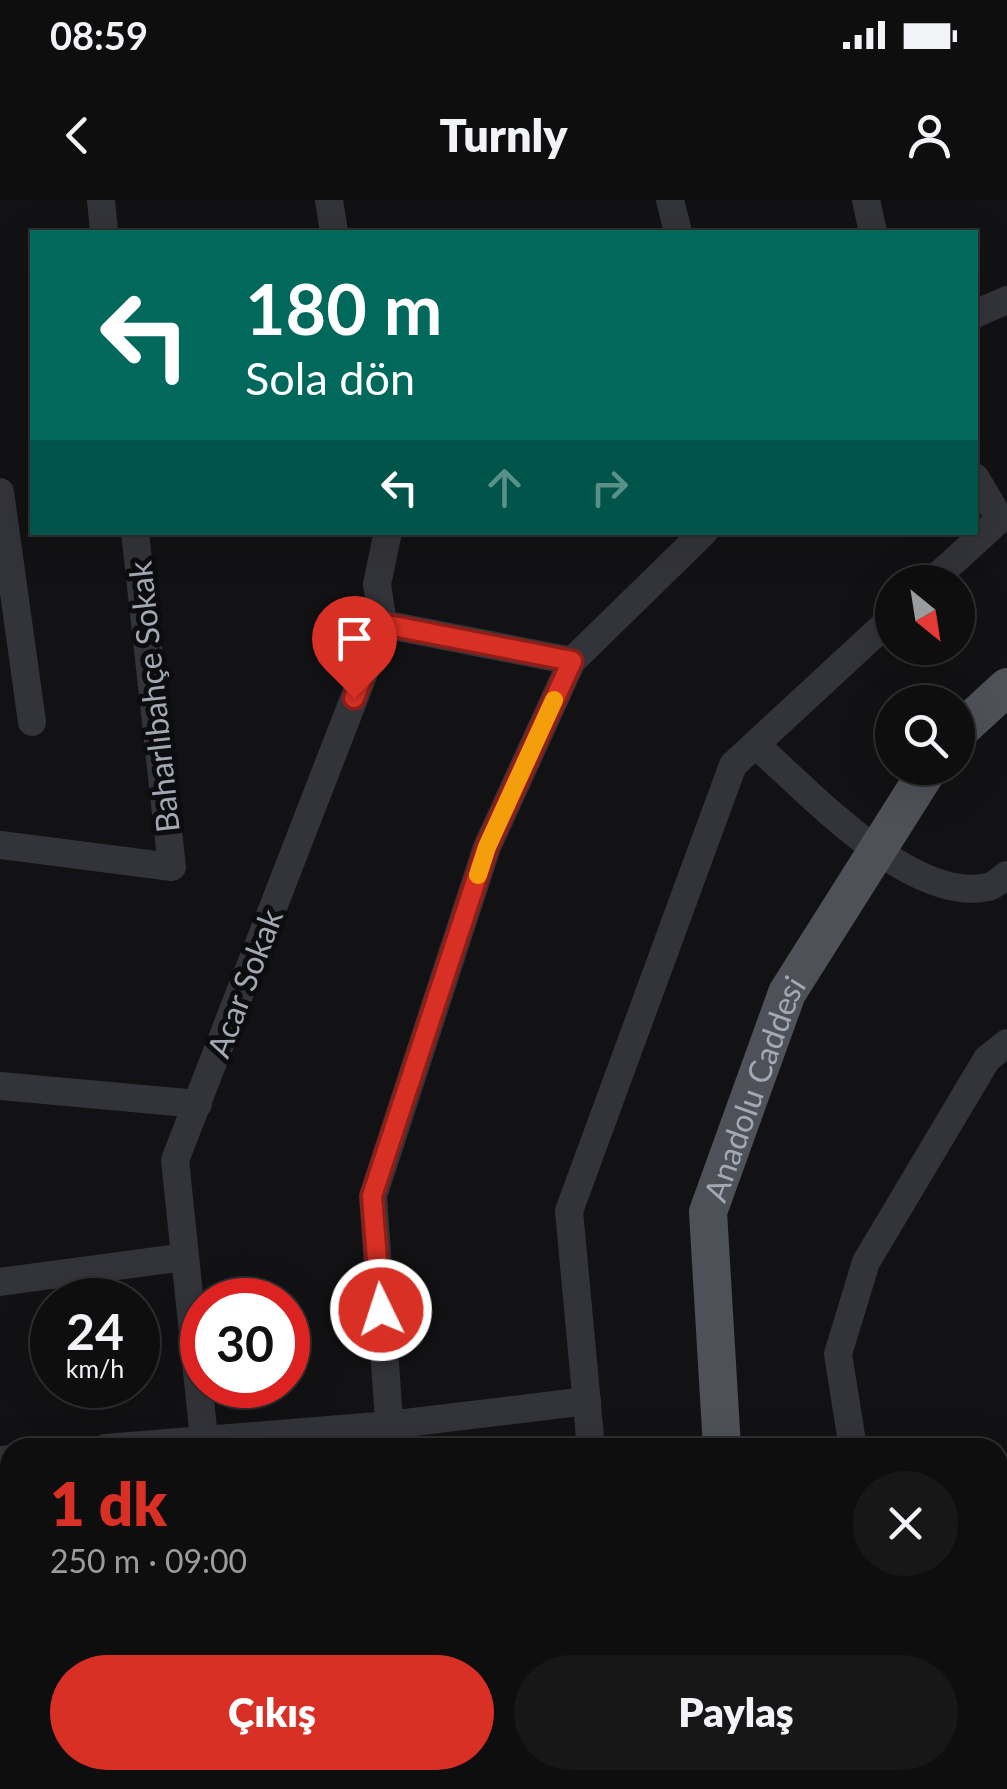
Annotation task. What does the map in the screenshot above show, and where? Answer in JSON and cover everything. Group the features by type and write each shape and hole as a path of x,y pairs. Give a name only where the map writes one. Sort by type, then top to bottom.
{"main road":[{"path":"975,716 1007,687"},
{"name":"Anadolu Caddesi","path":"721,1438 708,1212 787,992 919,785"}],"street":[{"path":"101,200 104,230"},
{"path":"329,200 334,230"},
{"path":"670,200 678,230"},
{"path":"866,200 873,230"},
{"path":"950,565 1000,519 978,482"},
{"path":"0,492 32,722"},
{"name":"Baharlıbahçe Sokak","path":"0,845 172,867 136,535"},
{"name":"Acar Sokak","path":"204,1438 176,1160 383,624 377,584 387,535"},
{"path":"390,1436 372,1196 487,847 572,661 701,535"},
{"path":"383,624 572,661"},
{"path":"590,1438 569,1211 733,766 875,634"},
{"path":"756,745 876,852 944,886 990,888 1007,875"},
{"path":"851,1438 838,1354 866,1262 988,1058 1007,1043"},
{"path":"0,1086 198,1104"},
{"path":"0,1282 186,1257"},
{"path":"344,1438 390,1436 587,1402"}],"slow traffic":[{"path":"478,875 554,700"}],"route":[{"path":"354,698 383,624 572,661 487,847 372,1196 381,1310"}]}
